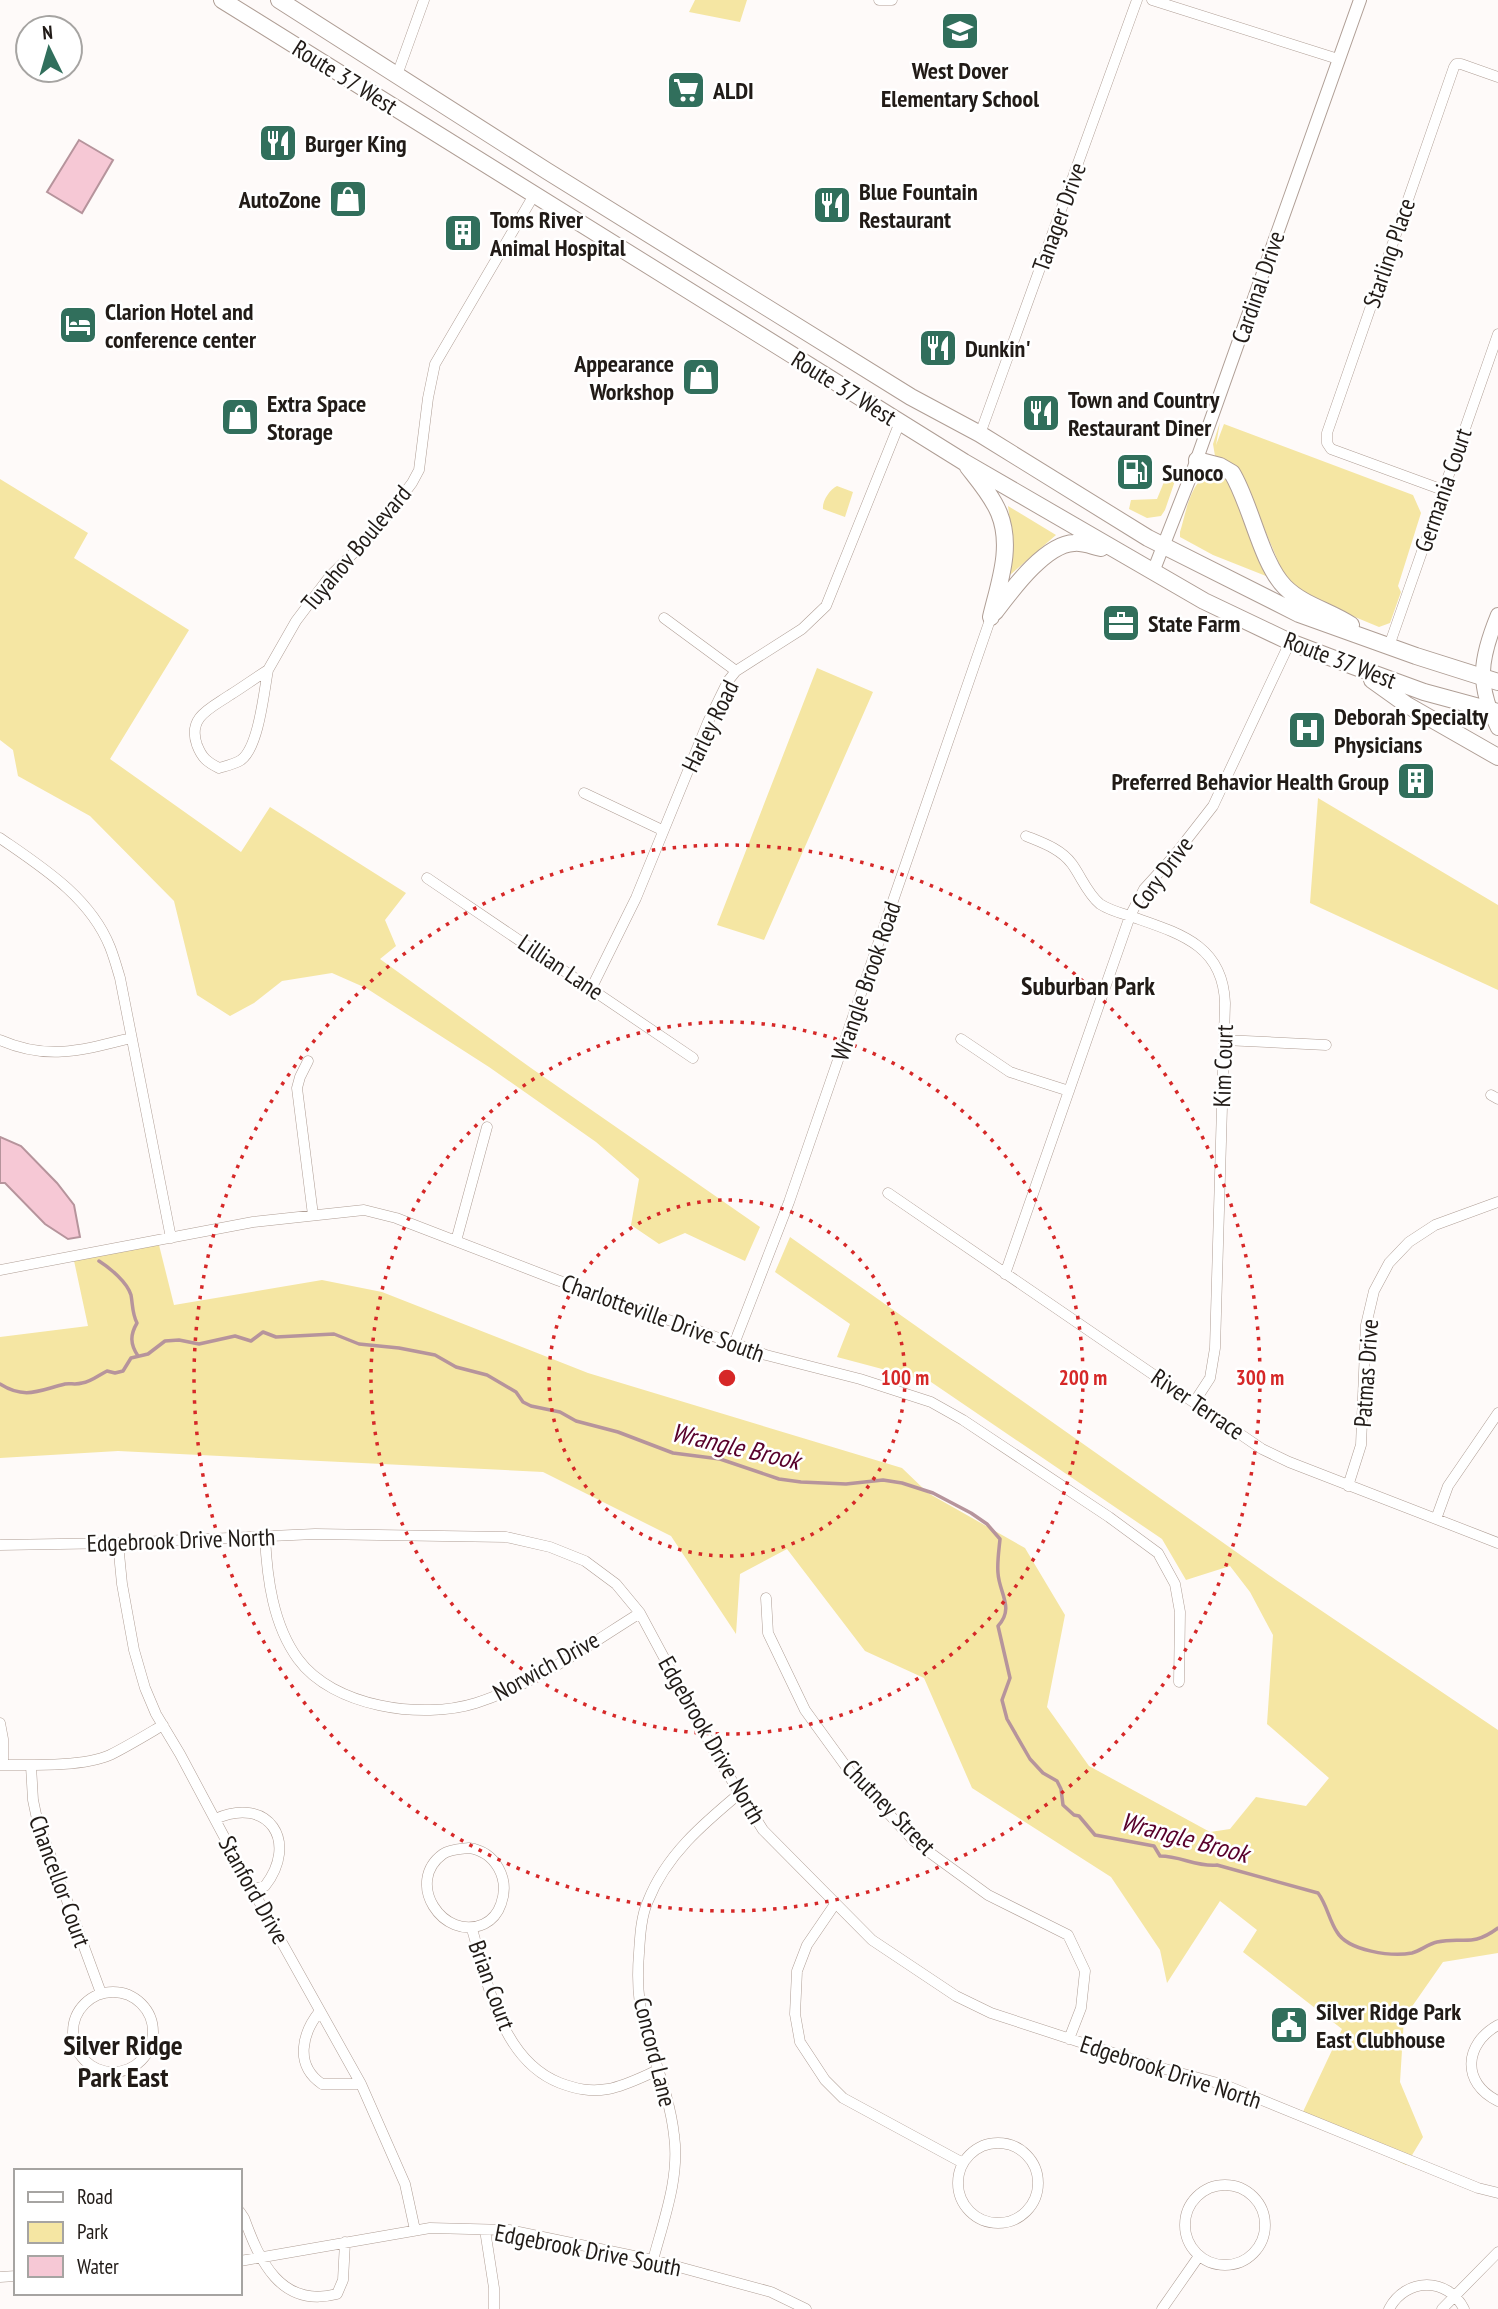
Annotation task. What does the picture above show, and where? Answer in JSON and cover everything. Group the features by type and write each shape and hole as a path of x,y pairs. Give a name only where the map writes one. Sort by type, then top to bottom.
{"highway":[{"name":"Route 37 West","path":"222,0 964,462 1204,601 1290,642 1353,666 1424,692 1494,711"},
{"name":"Route 37 West","path":"279,0 547,172 859,365 981,435 1164,547 1299,614 1490,680"},
{"path":"1197,460 1220,466 1232,474 1284,586 1303,601 1341,618 1384,645"},
{"path":"964,462 1000,514 1004,533 1005,559 991,617"},
{"path":"991,617 1011,590 1035,565 1065,544 1076,542 1117,551"},
{"path":"1353,666 1407,705 1498,757"}],"main road":[{"path":"1498,615 1484,653 1498,728"}],"street":[{"path":"397,75 424,0"},
{"path":"879,0 892,0"},
{"name":"Tanager Drive","path":"981,435 1137,0"},
{"path":"1152,0 1338,59"},
{"name":"Cardinal Drive","path":"1153,572 1197,460 1360,0"},
{"name":"Starling Place","path":"1443,490 1331,449 1327,443 1327,433 1456,64 1498,77"},
{"name":"Tuyahov Boulevard","path":"268,670 208,707 197,720 194,737 206,762 219,768 239,762 244,757 255,737 268,670 296,621 330,576 374,533 412,483 419,470 435,364 534,195"},
{"name":"Germania Court","path":"1384,645 1498,334"},
{"name":"Harley Road","path":"592,987 636,898 662,830 728,681 736,671 802,629 826,606 900,422"},
{"name":"Wrangle Brook Road","path":"734,1344 789,1202 991,617"},
{"path":"664,618 736,671"},
{"name":"Cory Drive","path":"1005,1274 1130,916 1144,889 1213,806 1290,642"},
{"path":"584,793 662,830"},
{"name":"Kim Court","path":"1027,836 1058,850 1066,857 1097,901 1112,910 1186,936 1205,951 1223,981 1225,1003 1215,1348 1210,1378 1195,1401"},
{"path":"0,838 59,878 96,921 110,946 120,978 171,1238"},
{"name":"Lillian Lane","path":"427,878 592,987 693,1058"},
{"path":"0,1040 23,1050 49,1053 85,1050 131,1038"},
{"path":"961,1039 1010,1072 1069,1091"},
{"path":"1224,1040 1326,1045"},
{"path":"308,1061 297,1088 313,1215"},
{"path":"456,1241 487,1127"},
{"name":"River Terrace","path":"888,1193 1262,1449 1348,1486 1498,1543"},
{"name":"Patmas Drive","path":"1348,1486 1362,1445 1366,1325 1374,1291 1389,1263 1409,1242 1435,1224 1498,1202"},
{"name":"Charlotteville Drive South","path":"0,1270 253,1222 364,1210 396,1217 766,1355 860,1379 931,1402 963,1420 1098,1509 1158,1553 1175,1584 1180,1612 1179,1682"},
{"path":"1436,1519 1448,1486 1498,1413"},
{"name":"Edgebrook Drive North","path":"0,1545 118,1543 315,1534 506,1537 550,1547 585,1561 616,1584 640,1613 694,1715 763,1830 872,1940 956,1996 991,2013 1154,2066 1226,2085 1465,2183 1498,2193"},
{"name":"Norwich Drive","path":"265,1537 267,1575 273,1601 284,1632 298,1659 315,1676 337,1689 362,1700 405,1711 447,1710 466,1706 522,1685 640,1613"},
{"name":"Stanford Drive","path":"118,1543 122,1584 134,1650 145,1688 360,2084 405,2184 415,2230"},
{"name":"Chutney Street","path":"766,1598 768,1633 805,1710 850,1772 915,1841 988,1895 1069,1935 1086,1970 1081,2008 1069,2039"},
{"path":"0,1723 3,1739 2,1765 31,1766 87,1761 108,1756 163,1725"},
{"name":"Chancellor Court","path":"31,1766 37,1819 101,1993"},
{"name":"Concord Lane","path":"653,2260 673,2185 676,2157 670,2110 644,2024 637,1974 647,1903 664,1870 697,1829 740,1793"},
{"path":"215,1819 230,1812 250,1811 272,1825 279,1843 278,1864 265,1886 252,1889"},
{"name":"Brian Court","path":"479,1849 495,1860 501,1872 504,1896 499,1911 489,1921 472,1929 456,1926 430,1905 426,1885 428,1874 443,1854 452,1850 479,1849"},
{"path":"835,1904 807,1945 797,1971 795,2014 800,2042 825,2080 843,2098 963,2163"},
{"name":"Brian Court","path":"472,1929 493,2001 509,2037 542,2076 579,2090 594,2091 628,2084 659,2070"},
{"path":"101,1993 129,1995 140,2002 149,2013 153,2041 138,2064 125,2071 99,2070 88,2064 79,2055 74,2043 72,2031 80,2008 101,1993"},
{"path":"320,2011 304,2036 303,2047 308,2071 322,2084 360,2084"},
{"path":"1498,2025 1486,2032 1478,2042 1471,2065 1480,2088 1498,2101"},
{"path":"995,2143 1020,2149 1036,2168 1039,2181 1032,2205 1022,2215 1010,2221 997,2223 983,2220 963,2203 958,2190 958,2176 963,2163 971,2153 982,2146 995,2143"},
{"path":"1218,2185 1244,2189 1262,2208 1264,2234 1259,2247 1250,2257 1238,2263 1211,2263 1199,2256 1190,2246 1185,2234 1184,2220 1195,2197 1218,2185"},
{"path":"242,2214 272,2284 286,2297 299,2303 314,2305 337,2294 342,2280 345,2242"},
{"name":"Edgebrook Drive South","path":"242,2261 430,2228 509,2230 653,2260 771,2292 806,2309"},
{"path":"485,2230 494,2288 494,2309"},
{"path":"1442,2309 1498,2252"},
{"path":"1162,2309 1199,2256"},
{"path":"1389,2309 1404,2290 1431,2284 1456,2296 1464,2309"}],"green space":[{"path":"695,0 747,0 740,22 689,12"},
{"path":"1220,422 1216,445 1224,424 1413,495 1421,513 1398,586 1401,592 1390,623 1379,627 1314,600 1289,580 1280,566 1244,480 1215,456 1213,444"},
{"path":"1178,472 1161,516 1147,518 1129,509 1131,500 1157,499 1166,477"},
{"path":"1219,473 1229,480 1266,576 1213,555 1180,537 1188,503 1196,485 1210,474"},
{"path":"0,479 88,533 74,558 189,630 110,759 241,852 270,807 406,893 385,920 396,946 380,959 760,1227 745,1261 685,1233 659,1244 631,1225 639,1179 596,1142 489,1067 366,988 332,973 282,981 254,1003 230,1016 197,995 174,901 90,816 18,776 13,750 0,740"},
{"path":"837,486 853,492 845,517 823,509 827,496"},
{"path":"1008,506 1056,535 1010,575 1013,545"},
{"path":"817,668 873,692 764,940 717,925"},
{"path":"1318,798 1498,905 1498,990 1310,903"},
{"path":"790,1237 1276,1580 1498,1730 1498,1953 1443,1962 1404,2018 1400,2082 1423,2137 1406,2165 1301,2116 1342,2029 1243,1952 1257,1930 1220,1901 1167,1983 1160,1950 1111,1877 972,1788 924,1678 865,1651 787,1549 740,1574 736,1634 671,1536 543,1472 118,1451 0,1458 0,1337 88,1326 73,1256 158,1241 174,1305 322,1280 382,1292 588,1373 902,1468 928,1493 1025,1548 1065,1615 1047,1707 1089,1766 1210,1832 1230,1829 1256,1797 1306,1806 1329,1778 1267,1724 1273,1635 1250,1592 1230,1566 1186,1580 1162,1539 931,1382 837,1357 850,1324 775,1272"}],"water":[{"path":"79,140 113,160 82,213 47,192"},
{"path":"0,1137 21,1146 57,1183 74,1205 80,1237 68,1239 45,1224 5,1183 0,1183"}],"waterway":[{"path":"99,1261 113,1271 129,1290 137,1323 132,1343 138,1356"},
{"name":"Wrangle Brook","path":"0,1384 25,1393 65,1384 78,1384 107,1371 123,1371 131,1358 148,1354 165,1341 179,1340 199,1344 235,1336 251,1341 263,1332 276,1337 334,1334 359,1344 435,1355 456,1367 487,1375 516,1392 523,1402 531,1406 560,1412 576,1421 618,1432 673,1453 720,1459 779,1479 846,1484 883,1480 933,1493 971,1513 987,1524 1000,1539 998,1573 1006,1607 998,1626 1010,1678 1002,1700 1007,1719 1030,1759 1043,1773 1057,1781 1063,1805 1079,1816 1095,1835 1154,1846 1160,1856 1217,1865 1318,1893 1334,1927 1343,1939 1371,1951 1412,1953 1446,1940 1481,1938 1498,1928"}],"place":[{"name":"West Dover Elementary School","path":"960,31"},
{"name":"ALDI","path":"686,90"},
{"name":"Burger King","path":"278,143"},
{"name":"AutoZone","path":"348,199"},
{"name":"Blue Fountain Restaurant","path":"832,205"},
{"name":"Toms River Animal Hospital","path":"463,233"},
{"name":"Clarion Hotel and conference center","path":"78,325"},
{"name":"Dunkin'","path":"938,348"},
{"name":"Appearance Workshop","path":"701,377"},
{"name":"Town and Country Restaurant Diner","path":"1041,413"},
{"name":"Extra Space Storage","path":"240,417"},
{"name":"Sunoco","path":"1135,472"},
{"name":"State Farm","path":"1121,623"},
{"name":"Deborah Specialty Physicians","path":"1307,730"},
{"name":"Preferred Behavior Health Group","path":"1416,781"},
{"name":"Silver Ridge Park East Clubhouse","path":"1289,2025"}],"district":[{"name":"Suburban Park","path":"1088,985"},
{"name":"Silver Ridge Park East","path":"123,2060"}]}
